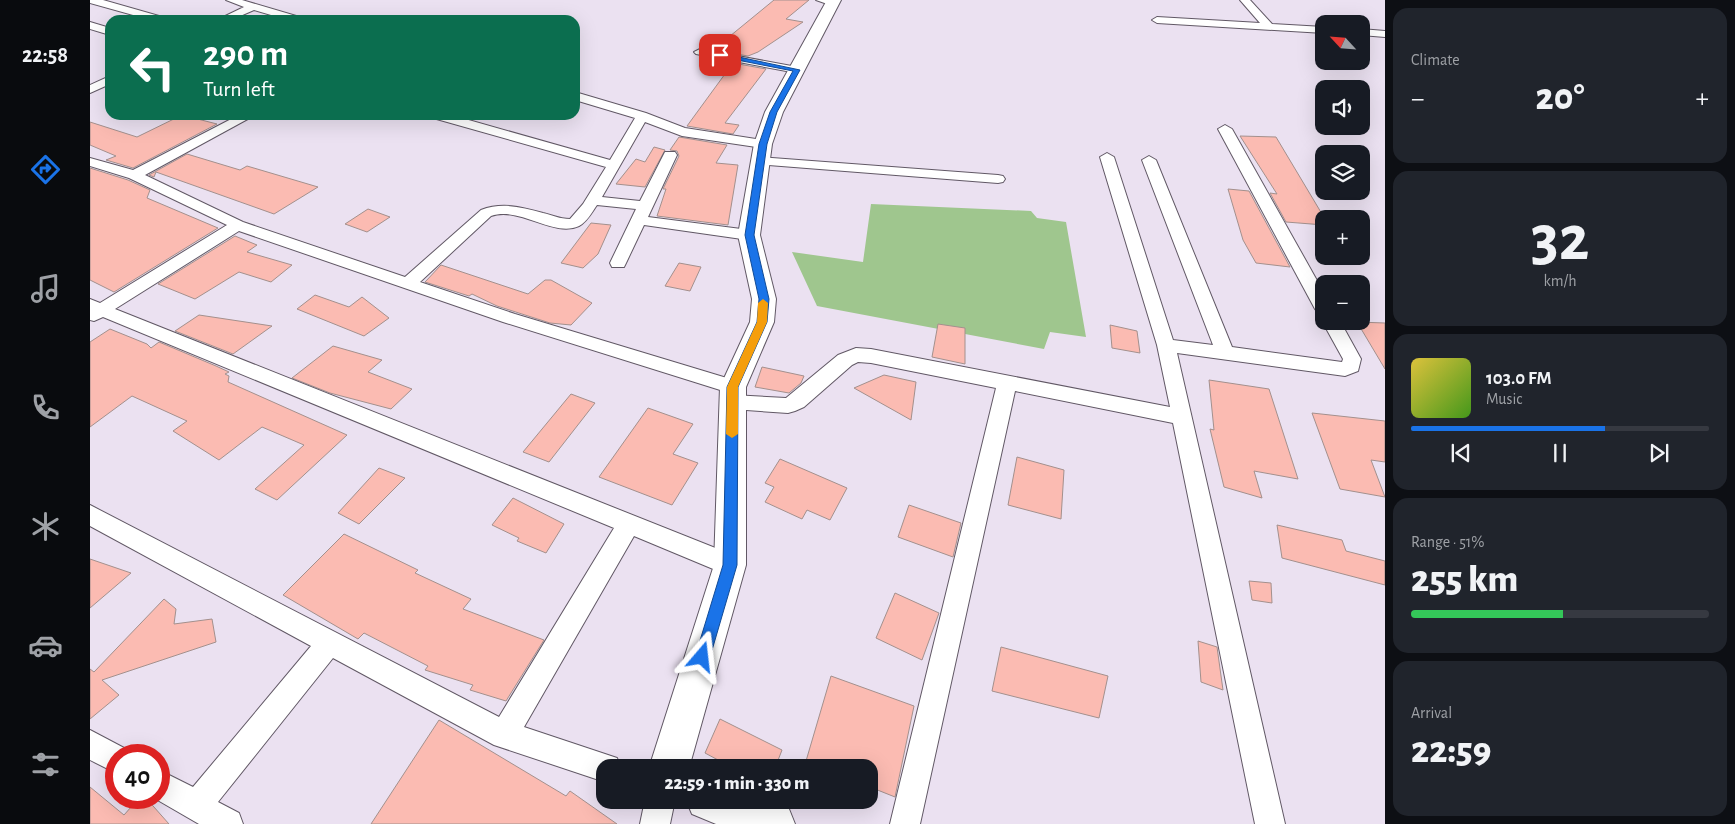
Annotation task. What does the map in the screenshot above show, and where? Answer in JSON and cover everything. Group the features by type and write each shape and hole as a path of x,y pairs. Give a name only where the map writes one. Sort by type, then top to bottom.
{"street":[{"path":"92,0 144,15"},
{"path":"231,0 283,15"},
{"path":"1245,0 1268,26"},
{"path":"672,759 730,565 732,394 762,322 764,299 749,235 762,153 774,112 797,70 829,1"},
{"path":"233,15 253,6"},
{"path":"1157,20 1315,29"},
{"path":"90,25 105,30"},
{"path":"1370,33 1385,34"},
{"path":"700,52 797,70"},
{"path":"90,89 103,82"},
{"path":"580,97 642,116 682,132 762,153 998,179"},
{"path":"408,283 486,213 502,208 571,223 578,221 593,200 642,116"},
{"path":"230,120 236,122"},
{"path":"134,175 240,120"},
{"path":"455,120 614,165"},
{"path":"1225,129 1315,293"},
{"path":"618,263 670,154"},
{"path":"1107,157 1166,345 1270,824"},
{"path":"1149,160 1225,352"},
{"path":"90,162 134,175 238,225 732,394 788,406 797,402 845,360 856,355 871,356 1182,417"},
{"path":"593,200 646,206"},
{"path":"639,220 749,235"},
{"path":"94,311 238,225"},
{"path":"94,311 730,565"},
{"path":"1166,345 1345,369 1351,366 1352,359 1336,330"},
{"path":"905,824 1007,382"},
{"path":"90,515 504,735 596,764"},
{"path":"504,735 628,525"},
{"path":"197,805 330,642"},
{"path":"90,744 105,753"},
{"path":"170,790 228,824"},
{"path":"655,824 658,809"},
{"path":"732,809 774,824"}],"green space":[{"path":"871,204 1031,211 1037,218 1066,222 1086,337 1050,332 1044,349 817,306 792,252 863,262"}],"building":[{"path":"774,0 809,0 786,19 803,22 758,52 748,56 713,50"},
{"path":"733,63 766,69 725,123 739,125 733,134 687,126"},
{"path":"172,120 201,120 217,124 133,168 106,160 116,156 90,145 90,122 137,137"},
{"path":"1240,136 1276,137 1320,210 1315,210 1315,224 1286,222 1270,193 1277,194"},
{"path":"679,137 727,145 716,163 738,165 728,225 657,216 666,189 663,189 679,156 677,151 670,150"},
{"path":"654,147 665,150 645,187 616,184 636,159 645,162"},
{"path":"187,154 240,170 247,166 318,187 274,214 156,172 154,177 149,175"},
{"path":"90,168 128,180 150,190 147,198 218,228 114,292 90,280"},
{"path":"1228,189 1249,191 1290,267 1256,263 1243,240"},
{"path":"368,209 390,217 367,232 345,224"},
{"path":"591,223 611,225 598,254 583,268 561,263"},
{"path":"235,236 257,245 247,252 292,265 271,282 239,272 195,299 158,284"},
{"path":"679,263 701,267 690,291 665,286"},
{"path":"441,265 528,294 545,280 551,280 592,303 571,325 550,323 497,306 472,294 469,296 425,282"},
{"path":"315,295 349,307 362,297 389,318 364,336 297,309"},
{"path":"199,315 272,326 233,354 175,331"},
{"path":"1370,322 1385,323 1385,369 1362,330 1370,330"},
{"path":"938,324 965,328 965,364 932,357"},
{"path":"1110,325 1137,331 1140,353 1112,348"},
{"path":"110,329 147,344 151,348 159,342 216,366 229,372 225,374 229,376 228,382 347,435 277,500 255,489 304,445 262,427 219,460 173,431 187,421 132,396 90,427 90,342"},
{"path":"333,346 382,360 368,372 412,389 391,409 330,393 292,378"},
{"path":"762,367 804,376 801,383 789,393 755,387"},
{"path":"884,375 916,382 911,420 854,388"},
{"path":"1209,380 1269,389 1298,479 1254,471 1262,498 1224,487 1210,429 1214,430"},
{"path":"571,394 595,403 549,462 523,452"},
{"path":"648,408 693,424 673,454 698,463 672,505 599,477"},
{"path":"1312,413 1385,421 1385,462 1371,460 1385,497 1340,489"},
{"path":"1017,457 1064,470 1061,519 1008,505"},
{"path":"780,459 847,488 830,520 807,510 802,519 765,502 774,487 765,483"},
{"path":"379,468 405,478 359,524 338,513"},
{"path":"513,498 564,524 546,553 517,541 519,538 492,525"},
{"path":"909,505 961,523 953,557 898,537"},
{"path":"1277,525 1342,540 1346,551 1385,561 1385,585 1282,558"},
{"path":"344,534 418,570 415,573 471,599 463,609 544,640 506,701 470,690 473,685 425,670 428,666 364,633 358,639 283,595"},
{"path":"90,559 131,573 90,608"},
{"path":"1249,581 1271,583 1272,603 1252,600"},
{"path":"895,593 939,613 922,660 876,638"},
{"path":"164,599 176,609 174,624 212,619 216,642 102,680 119,695 90,719 90,669 94,672"},
{"path":"1198,641 1217,647 1223,690 1201,682"},
{"path":"1001,647 1108,676 1099,718 992,691"},
{"path":"831,676 914,706 895,797 878,790 878,759 807,759"},
{"path":"720,719 782,750 778,759 716,759 705,753"},
{"path":"439,720 566,796 570,791 617,824 371,824"},
{"path":"90,787 105,799 105,809 117,809 124,815 129,809 156,809 169,824 90,824"}],"slow traffic":[{"path":"732,434 733,387 762,322 763,303"}],"route":[{"path":"702,657 730,565 733,387 762,322 764,299 749,235 763,144 774,112 797,70 720,55"}]}
